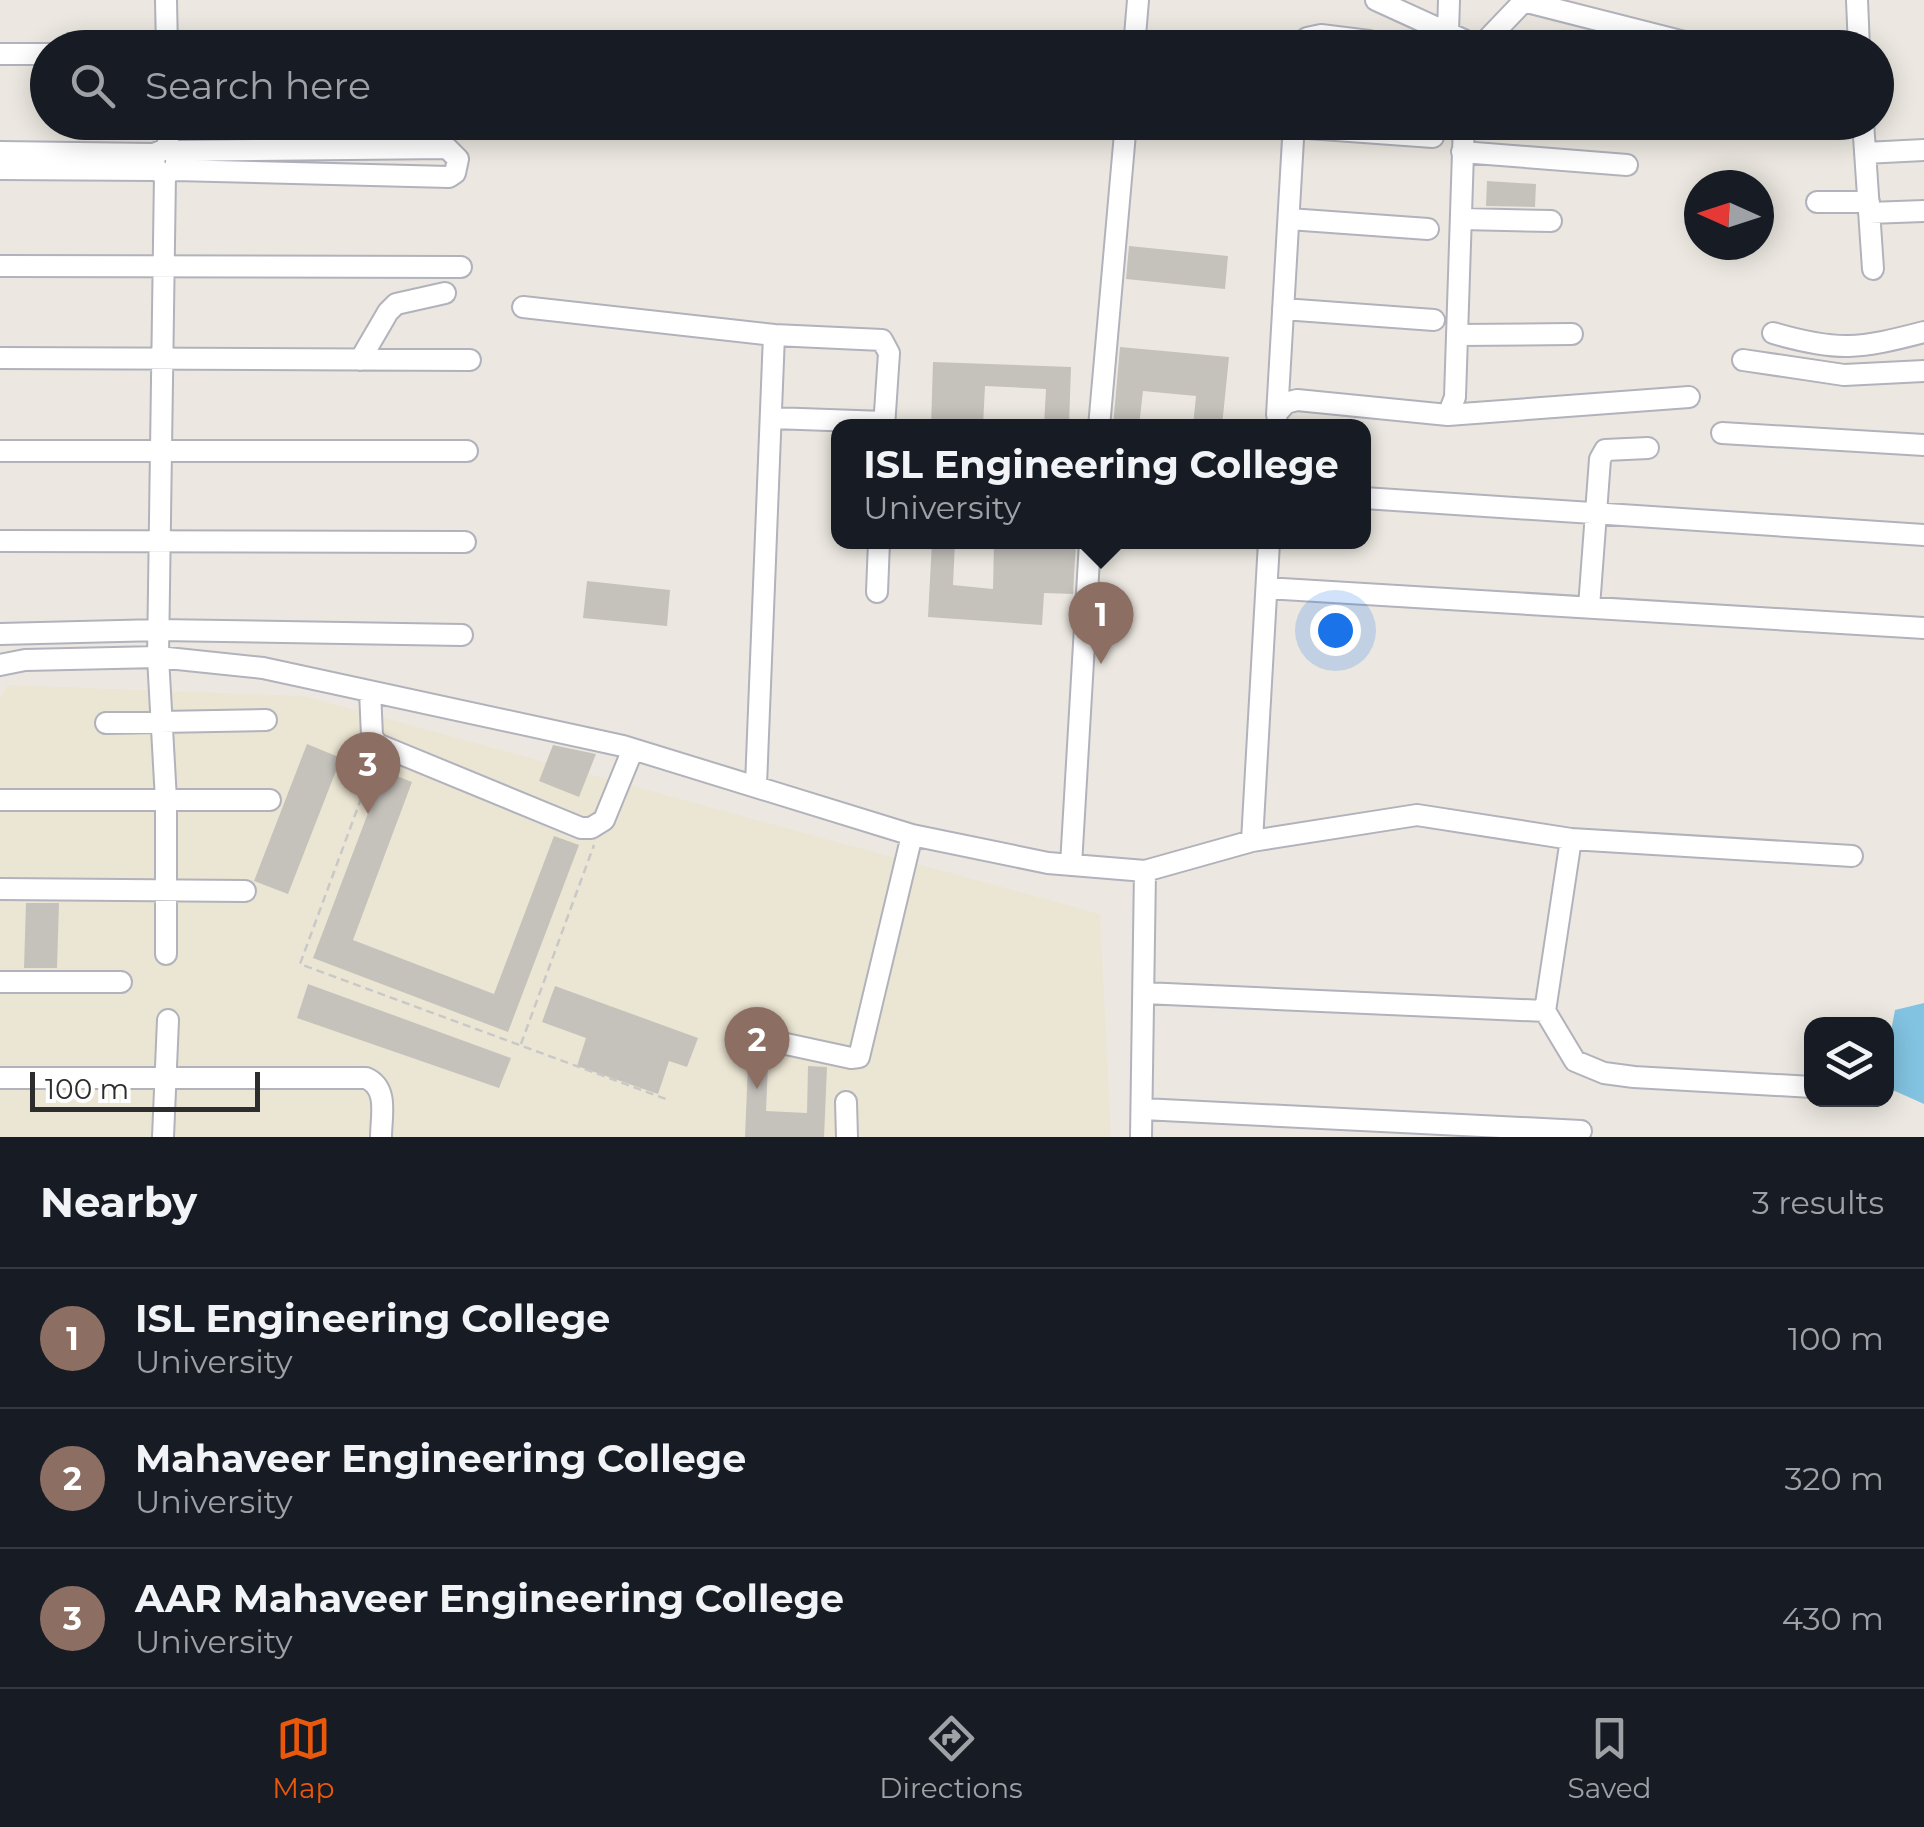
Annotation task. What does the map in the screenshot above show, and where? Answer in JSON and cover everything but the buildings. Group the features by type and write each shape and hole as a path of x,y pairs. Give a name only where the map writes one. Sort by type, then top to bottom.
{"street":[{"path":"166,0 166,30"},
{"path":"1136,30 1138,0"},
{"path":"1376,0 1440,30"},
{"path":"1448,30 1450,0"},
{"path":"1857,0 1858,30"},
{"path":"1496,30 1524,1 1637,30"},
{"path":"0,54 30,54"},
{"path":"166,954 166,800 158,657 167,140"},
{"path":"1100,419 1124,140"},
{"path":"1277,419 1293,140"},
{"path":"1448,415 1455,398 1463,140"},
{"path":"1864,140 1873,268"},
{"path":"0,152 165,161 449,177 456,173 458,159 447,148 165,161 0,170"},
{"path":"1865,152 1924,150"},
{"path":"1462,152 1627,165"},
{"path":"1817,202 1924,211"},
{"path":"1462,219 1551,221"},
{"path":"1288,220 1428,229"},
{"path":"0,266 461,267"},
{"path":"360,360 396,304 445,293"},
{"path":"524,307 774,336 882,340 889,353 884,419"},
{"path":"1283,309 1434,320"},
{"path":"1773,333 1817,346 1840,348 1924,332"},
{"path":"1457,335 1572,334"},
{"path":"756,786 774,336"},
{"path":"0,358 470,360"},
{"path":"1743,360 1844,375 1924,371"},
{"path":"1278,419 1286,403 1297,400 1448,415 1688,397"},
{"path":"773,418 831,421"},
{"path":"1722,433 1924,445"},
{"path":"1589,607 1600,459 1605,450 1648,448"},
{"path":"0,451 467,451"},
{"path":"1371,498 1924,535"},
{"path":"0,542 465,542"},
{"path":"878,592 879,549"},
{"path":"1071,865 1090,549"},
{"path":"1252,842 1269,549"},
{"path":"1267,588 1924,628"},
{"path":"0,634 159,630 462,634"},
{"path":"0,665 24,660 158,657 263,668 633,749 912,835 1071,865 1145,871 1252,842 1417,816 1571,839 1852,856"},
{"path":"370,691 372,736 380,746 582,828 599,825 606,816 633,749"},
{"path":"106,723 266,720"},
{"path":"0,800 270,800"},
{"path":"762,1039 851,1058 859,1056 912,835"},
{"path":"1571,839 1546,1011 1575,1061 1604,1073 1804,1086"},
{"path":"1141,1137 1145,871"},
{"path":"0,888 245,891"},
{"path":"0,982 120,982"},
{"path":"1144,993 1546,1011"},
{"path":"163,1137 168,1020"},
{"path":"0,1078 366,1078 376,1082 382,1092 382,1137"},
{"path":"846,1102 847,1137"},
{"path":"1142,1108 1582,1130"}],"path":[{"path":"380,746 300,964 666,1099"},
{"path":"521,1046 606,816"}],"shaded area":[{"path":"8,685 304,696 1100,914 1111,1137 0,1137 0,697"}],"water":[{"path":"1924,1003 1924,1104 1894,1091 1895,1010"}],"place":[{"name":"ISL Engineering College","path":"1101,664"},
{"name":"AAR Mahaveer Engineering College","path":"368,814"},
{"name":"Mahaveer Engineering College","path":"757,1089"}]}
